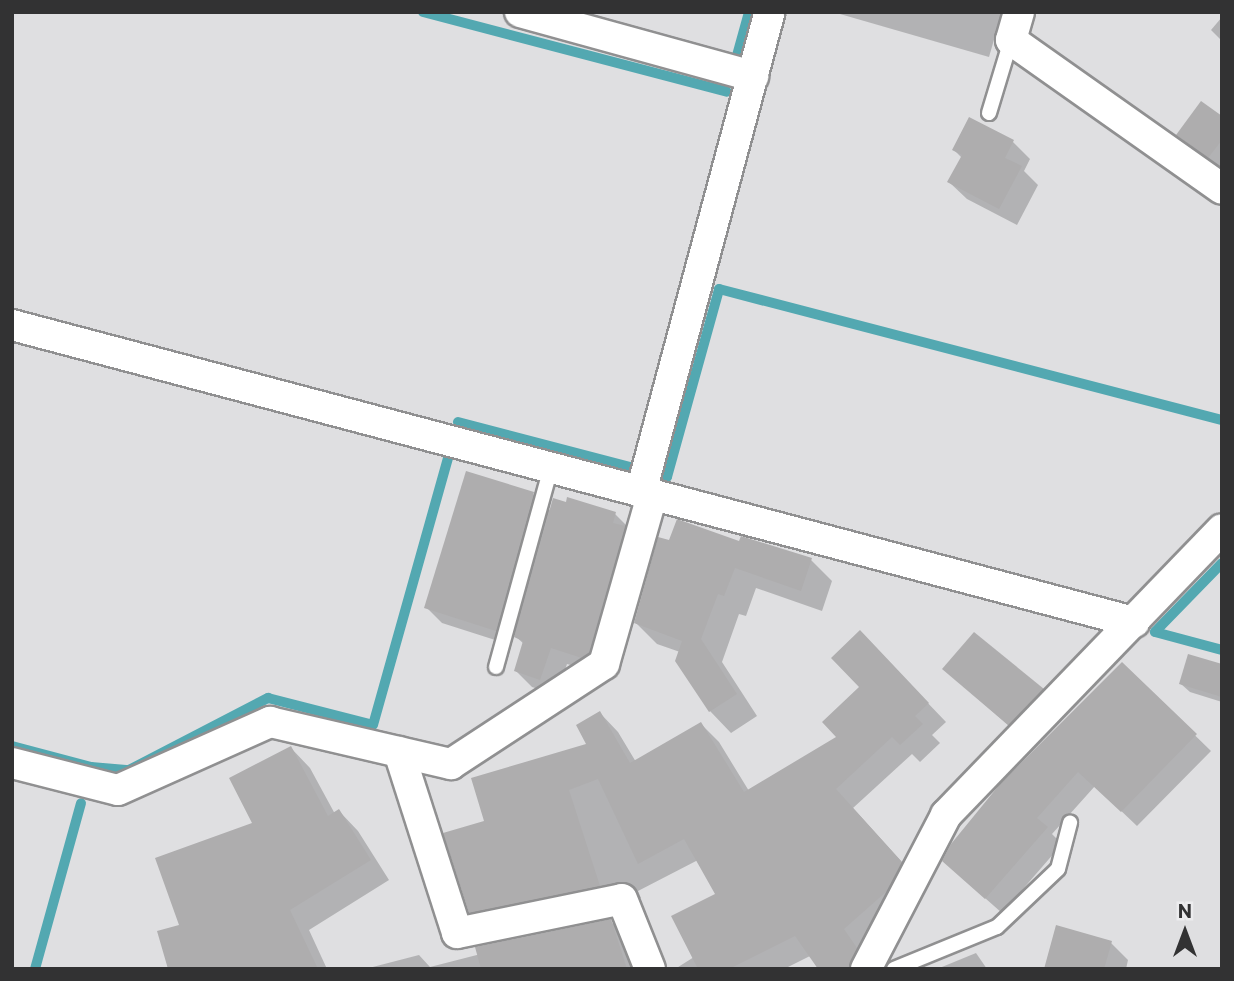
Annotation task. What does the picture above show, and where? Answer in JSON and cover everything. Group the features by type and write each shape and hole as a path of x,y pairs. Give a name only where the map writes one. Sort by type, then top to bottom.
{"street":[{"path":"520,12 753,76"},
{"path":"12,763 118,790 270,722 451,764 604,664 770,12"},
{"path":"1015,26 1222,188"},
{"path":"12,325 1133,622"},
{"path":"866,969 946,815 1222,529"},
{"path":"399,752 457,933 622,899 650,969"}],"lane":[{"path":"989,113 1015,26"},
{"path":"496,667 551,468"},
{"path":"894,969 997,927 1058,869 1070,822"}],"building":[{"path":"1201,101 1222,116 1222,140 1208,158 1176,135"},
{"path":"969,117 1014,140 1005,158 1022,166 999,209 947,182 962,155 952,150"},
{"path":"466,471 534,492 496,631 424,608"},
{"path":"567,497 616,512 613,523 625,526 589,653 582,658 551,648 540,680 514,671 523,641 514,637 553,498 566,502"},
{"path":"677,519 739,541 741,536 812,558 801,591 735,568 724,596 718,594 701,639 737,694 709,712 675,661 682,641 634,623 658,537 669,540"},
{"path":"860,630 929,703 915,716 923,724 900,745 892,737 836,789 902,862 887,891 844,929 857,948 849,969 818,969 795,936 729,969 698,969 671,916 715,894 684,839 638,864 598,779 569,790 600,886 469,913 443,833 484,821 471,778 586,744 576,725 600,711 630,763 701,722 744,792 836,737 822,722 859,687 831,658"},
{"path":"974,632 1044,689 1008,725 942,669"},
{"path":"1188,654 1222,664 1222,697 1179,684"},
{"path":"1122,662 1197,734 1121,812 1078,772 1037,818 1048,827 985,899 942,861 951,844 1000,784"},
{"path":"291,746 328,816 339,809 371,860 290,910 318,969 168,969 157,931 179,925 155,858 252,823 229,778"},
{"path":"611,919 627,969 481,969 475,947"},
{"path":"1056,925 1112,941 1104,969 1044,969"}],"waterway":[{"path":"423,12 727,92"},
{"path":"736,59 749,12"},
{"path":"663,476 667,477 719,289 1222,420"},
{"path":"458,422 633,468"},
{"path":"12,746 91,767 129,770 268,698 373,725 449,455"},
{"path":"1222,563 1155,632 1222,650"},
{"path":"35,969 81,803"}]}
